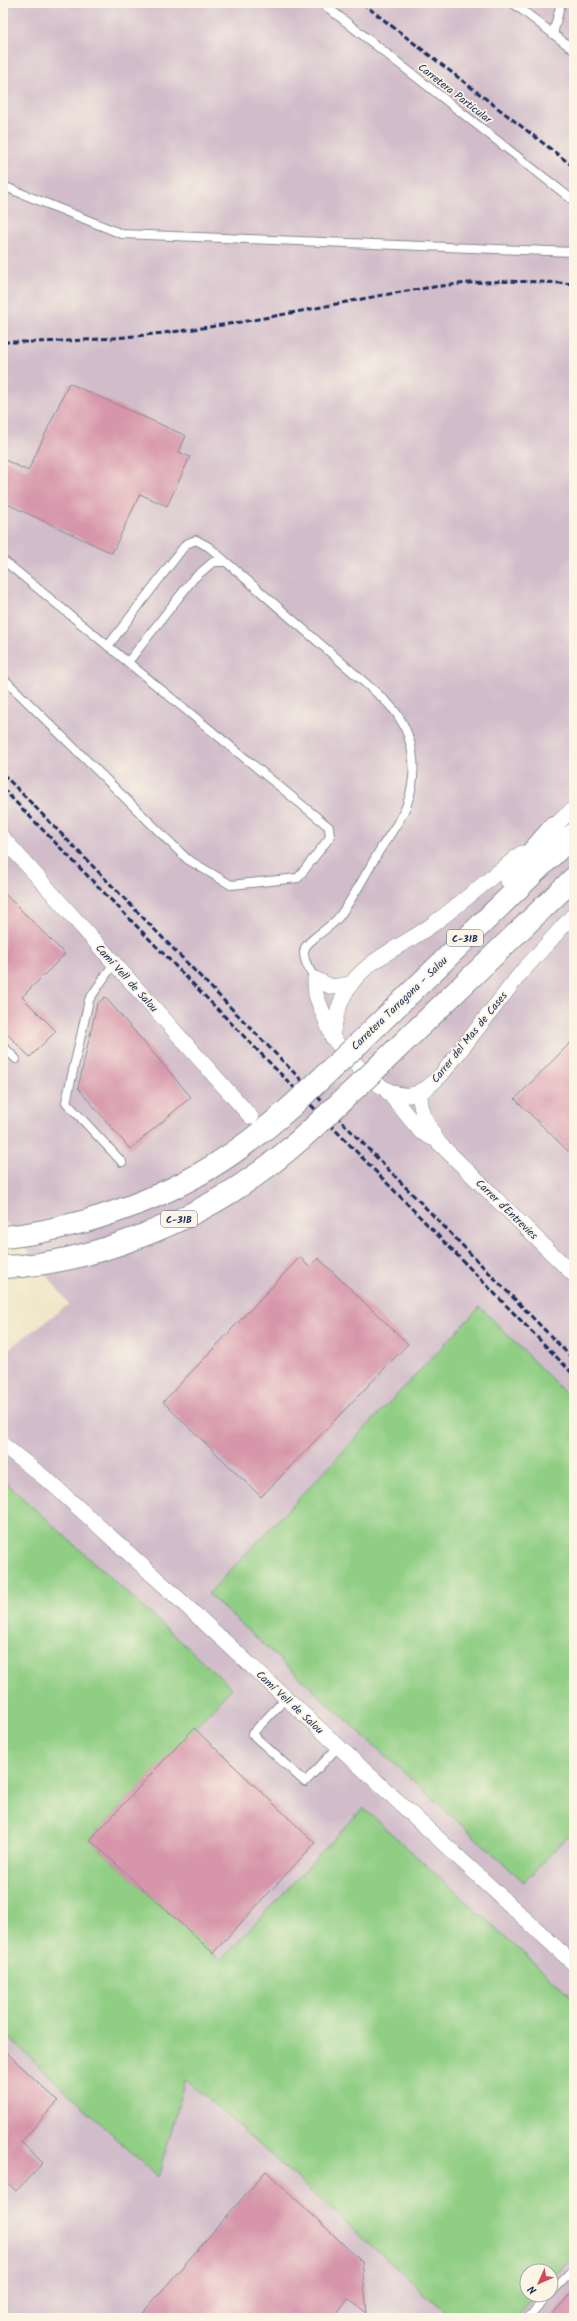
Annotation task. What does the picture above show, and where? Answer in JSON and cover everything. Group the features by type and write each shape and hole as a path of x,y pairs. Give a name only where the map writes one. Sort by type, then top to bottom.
{"highway":[{"name":"Carretera Tarragona - Salou","path":"3,1237 48,1231 109,1214 159,1196 199,1176 233,1155 272,1124 358,1044 466,937 564,831"},
{"name":"C-31B","path":"10,1269 79,1255 162,1228 255,1176 314,1127 574,878"},
{"path":"468,980 574,899"}],"street":[{"name":"C-31B","path":"332,1037 335,1013 351,984 370,965 428,927 564,831 574,808"},
{"name":"Camí Vell de Salou","path":"3,838 251,1117"},
{"name":"Carrer del Mas de Cases","path":"315,979 316,995 332,1037 358,1066 387,1091 408,1096 427,1089 442,1074 520,974 574,914"},
{"path":"315,979 332,987 351,984"},
{"name":"Carrer d'Entrevies","path":"387,1091 421,1132 439,1143 574,1275"},
{"name":"Carrer d'Entrevies","path":"420,1092 419,1105 426,1122 439,1143"},
{"name":"Camí Vell de Salou","path":"3,1445 51,1482 574,1964"}],"lane":[{"name":"Carretera Particular","path":"322,3 574,201"},
{"path":"513,3 574,50"},
{"path":"553,34 561,3"},
{"path":"3,186 122,234 574,252"},
{"path":"108,646 186,544 196,540 210,547 225,562 371,688 396,713 407,730 412,750 414,778 407,805 347,906 335,922 324,932 311,940 305,949 304,959 315,979"},
{"path":"3,560 329,827 330,837 298,878 231,885 187,859 3,678"},
{"path":"128,662 193,579 213,562 225,562"},
{"path":"114,963 89,1000 66,1102 122,1162"},
{"path":"3,1046 16,1059"},
{"path":"286,1698 252,1734 305,1782 338,1747"},
{"path":"559,2285 574,2269"},
{"path":"528,2318 542,2303"}],"shaded area":[{"path":"3,3 574,3 574,2318 3,2318 3,1353 69,1304 6,1222 3,1222"}],"green space":[{"path":"480,1307 574,1402 574,1830 524,1882 208,1594"},
{"path":"3,1480 232,1688 90,1840 221,1960 363,1808 574,1999 574,2256 559,2272 559,2263 519,2263 519,2303 530,2303 516,2318 452,2318 186,2079 158,2177 3,2032"}],"building":[{"path":"69,383 186,436 179,452 190,457 167,506 140,494 112,553 3,502 3,459 28,471"},
{"path":"4,893 65,954 22,997 56,1031 30,1057 3,1030"},
{"path":"105,997 191,1097 130,1149 78,1088 97,1004"},
{"path":"574,1039 574,1157 515,1099"},
{"path":"300,1257 309,1267 318,1258 408,1344 261,1497 163,1402"},
{"path":"194,1728 315,1843 213,1953 90,1840"},
{"path":"3,2049 58,2101 21,2142 43,2163 16,2191 3,2179"},
{"path":"266,2171 362,2262 367,2313 348,2299 333,2318 138,2318"},
{"path":"574,2290 574,2318 549,2318"}],"railway":[{"path":"362,3 574,167"},
{"path":"3,342 66,341 129,337 253,320 407,291 459,284 516,281 574,284"},
{"path":"3,774 574,1360"},
{"path":"3,789 574,1375"}]}
